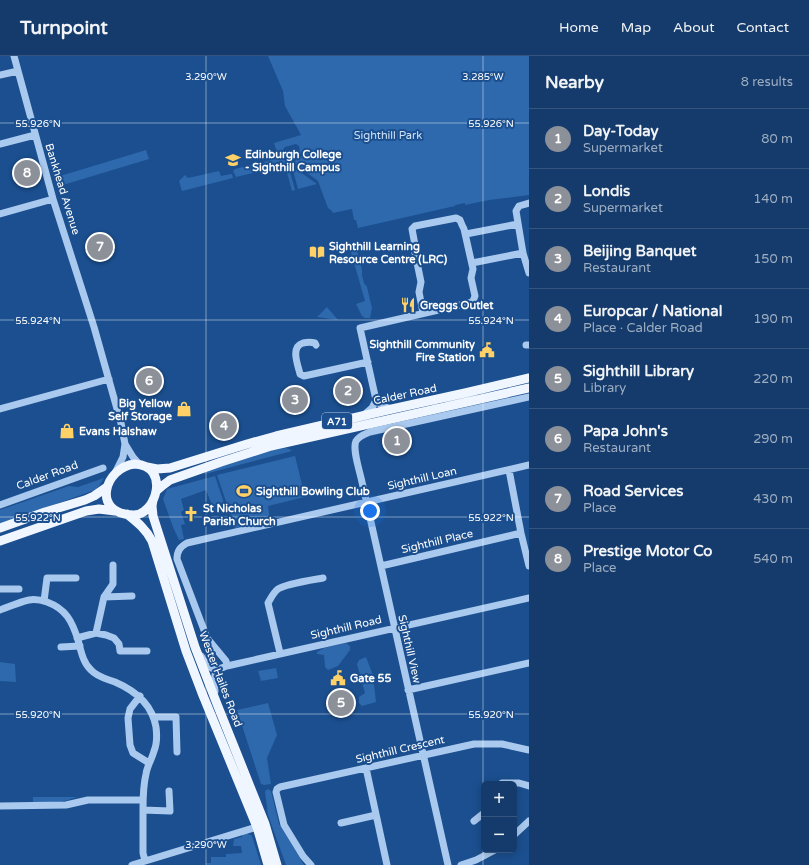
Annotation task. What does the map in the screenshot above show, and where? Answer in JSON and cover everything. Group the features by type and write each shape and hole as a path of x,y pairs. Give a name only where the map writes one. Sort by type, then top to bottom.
{"main road":[{"name":"Calder Road","path":"143,466 157,469 170,468 234,448 311,427 529,378"},
{"name":"Calder Road","path":"154,495 170,480 271,446 529,388"},
{"name":"A71","path":"0,528 44,512 85,500 107,487 114,475 122,468 131,465 143,466"},
{"path":"143,466 155,475 157,480 154,495"},
{"path":"107,487 107,501 115,510"},
{"name":"A71","path":"127,514 133,515 142,513 149,507 154,495"},
{"name":"Wester Hailes Road","path":"154,495 152,506 154,516 195,647 277,865"},
{"path":"0,542 86,511 99,509 115,510 127,514"},
{"name":"Wester Hailes Road","path":"127,514 142,526 152,541 186,651 202,693 261,825 268,865"}],"street":[{"name":"Bankhead Avenue","path":"14,56 53,200 94,327 121,423 125,444 123,457 114,475"},
{"path":"0,75 18,71"},
{"path":"0,144 35,135"},
{"path":"0,214 53,200"},
{"path":"529,203 522,204 516,211 523,253 529,273"},
{"path":"392,409 382,406 376,400 360,328 469,303 473,301 475,296 471,278 473,269 472,262 464,228 460,220 456,218 415,226 412,229 415,245 414,248 421,282 419,292 423,313"},
{"path":"466,234 518,224"},
{"path":"472,262 523,253"},
{"path":"316,346 315,343 309,342 300,344 296,348 295,352 300,374 304,376 368,362"},
{"path":"0,409 109,379"},
{"name":"Sighthill View","path":"448,865 355,449 356,442 358,438 370,432 529,397"},
{"path":"364,415 372,408 376,400"},
{"name":"Bankhead Avenue","path":"125,444 133,457 143,466"},
{"name":"Sighthill Loan","path":"180,547 187,543 529,465"},
{"name":"Calder Road","path":"0,505 102,468"},
{"path":"509,470 529,566"},
{"name":"Sighthill Place","path":"381,566 522,533"},
{"name":"Wester Hailes Road","path":"180,547 177,552 178,559 207,638 226,661 227,666"},
{"path":"96,633 104,597 113,584 113,565"},
{"path":"44,601 47,578 76,578"},
{"path":"280,653 268,603 273,594 278,589 287,586 323,579"},
{"path":"0,588 19,589"},
{"path":"104,597 132,596"},
{"name":"Sighthill Road","path":"216,670 280,653 529,598"},
{"path":"0,610 28,600 44,601 58,607 69,619 86,665 92,672 134,691 148,706 154,717 157,738 155,751 146,772 143,800 143,852 145,861"},
{"path":"77,638 96,633 114,638 119,644 120,651 147,651"},
{"path":"61,648 80,646"},
{"path":"195,647 206,664 216,670 214,681 217,704"},
{"path":"408,690 529,663"},
{"path":"140,696 130,709 128,718 130,745 133,753 149,763"},
{"path":"154,717 176,717 177,752"},
{"name":"Sighthill Crescent","path":"311,865 303,856 284,825 276,792 280,787 460,746 485,743 502,744 529,750"},
{"path":"366,768 387,865"},
{"path":"517,783 529,786"},
{"path":"143,810 170,811 169,791"},
{"path":"0,806 66,805 88,800 143,800"},
{"path":"474,820 481,815"},
{"path":"341,823 376,816"},
{"path":"517,833 529,821"},
{"path":"132,865 261,825"},
{"path":"461,865 476,860 489,853"}],"green space":[{"name":"Sighthill Park","path":"268,56 529,56 529,195 489,200 465,205 465,203 358,228 356,220 354,220 352,209 333,213 328,208 318,181 294,163 300,153 299,146 296,144 285,147 282,151 277,153 274,143 301,135 285,106 283,91"},
{"path":"146,150 149,159 63,185 60,176"},
{"path":"283,156 286,158 295,190 292,191 285,165 266,169 264,162"},
{"path":"259,163 261,171 236,177 233,171 235,169"},
{"path":"293,167 317,184 298,189"},
{"path":"219,171 221,176 232,174 233,178 182,191 179,181 185,175 188,178"},
{"path":"355,243 364,283 367,287 372,308 370,318 365,318 362,316 356,304 365,301 349,245"},
{"path":"327,307 338,320 317,317"},
{"path":"286,448 292,451 205,474 204,473 206,471 267,451"},
{"path":"295,456 305,497 268,506 270,520 235,528 217,475"},
{"path":"215,476 226,509 215,512 206,490 181,499 184,510 181,512 185,524 181,525 184,539 179,540 163,499 167,489"},
{"path":"104,478 95,490 0,524 0,510 69,486 78,487"},
{"path":"346,643 350,646 350,650 338,666 328,670 325,667 324,655 317,654 317,652 324,648"},
{"path":"366,657 373,675 376,702 362,706 359,703 359,697 365,693 357,664 359,660"},
{"path":"0,662 15,664 16,682 0,681"},
{"path":"276,668 278,678 261,681 258,671"},
{"path":"268,703 277,735 267,758 271,784 264,785 261,784 237,710"},
{"path":"268,789 271,791 279,824 304,865 286,865 268,815 265,791"},
{"path":"33,797 77,797 62,802 33,802"},
{"path":"245,833 252,836 261,865 206,865 206,863 211,863 211,857 226,857 226,854 242,853 241,846 233,846 234,839 242,837 242,834"}],"place":[{"name":"Edinburgh College - Sighthill Campus","path":"233,160"},
{"name":"Prestige Motor Co","path":"27,173"},
{"name":"Road Services","path":"100,247"},
{"name":"Sighthill Learning Resource Centre (LRC)","path":"317,252"},
{"name":"Greggs Outlet","path":"408,305"},
{"name":"Sighthill Community Fire Station","path":"487,350"},
{"name":"Papa John's","path":"149,381"},
{"name":"Londis","path":"348,391"},
{"name":"Beijing Banquet","path":"295,400"},
{"name":"Big Yellow Self Storage","path":"184,409"},
{"name":"Europcar / National","path":"224,426"},
{"name":"Evans Halshaw","path":"67,431"},
{"name":"Day-Today","path":"397,441"},
{"name":"Sighthill Bowling Club","path":"244,491"},
{"name":"St Nicholas Parish Church","path":"191,514"},
{"name":"Gate 55","path":"338,678"},
{"name":"Sighthill Library","path":"341,703"}]}
